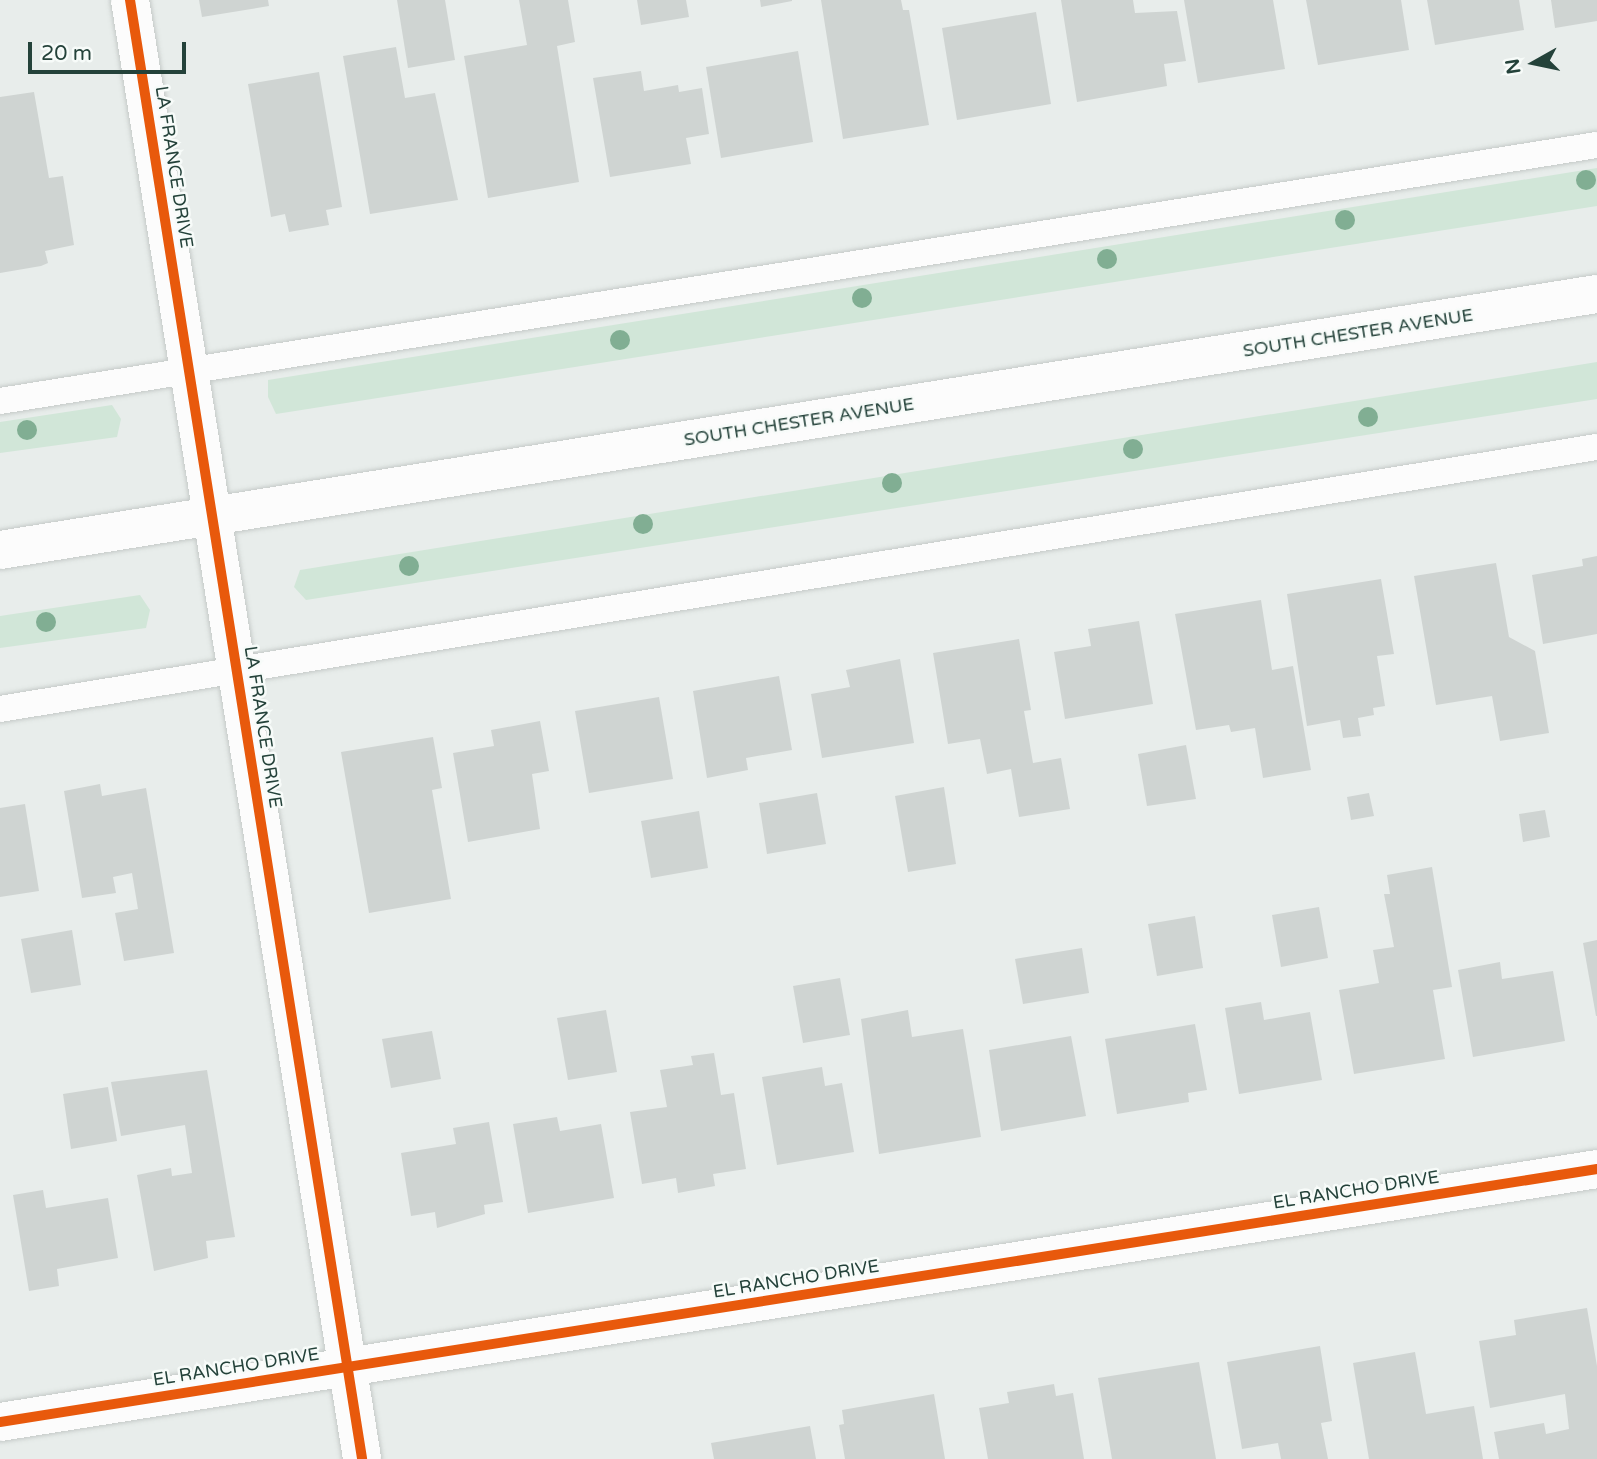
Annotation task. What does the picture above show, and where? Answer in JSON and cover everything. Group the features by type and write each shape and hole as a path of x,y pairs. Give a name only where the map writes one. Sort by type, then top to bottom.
{"street":[{"name":"LA FRANCE DRIVE","path":"130,0 362,1459"},
{"name":"SOUTH CHESTER AVENUE","path":"0,550 1597,294"},
{"name":"EL RANCHO DRIVE","path":"0,1422 1597,1169"}],"lane":[{"path":"0,401 1597,145"},
{"path":"0,709 1597,447"}],"green space":[{"path":"1597,168 1597,206 276,414 268,397 268,380"},
{"path":"1597,362 1597,399 306,600 294,587 300,570"},
{"path":"112,405 121,419 117,437 0,453 0,422"},
{"path":"140,595 150,610 146,628 0,648 0,616"}],"building":[{"path":"199,0 268,0 269,6 202,17"},
{"path":"397,0 445,0 455,60 408,68"},
{"path":"519,0 568,0 575,42 557,46 579,182 488,198 464,56 527,45"},
{"path":"637,0 686,0 689,17 641,25"},
{"path":"760,0 792,0 792,1 761,7"},
{"path":"821,0 901,0 903,10 909,10 929,125 843,139"},
{"path":"1061,0 1133,0 1135,13 1177,11 1186,61 1164,64 1167,86 1077,102"},
{"path":"1184,0 1273,0 1285,69 1198,83"},
{"path":"1306,0 1401,0 1409,50 1318,65"},
{"path":"1427,0 1519,0 1524,30 1435,45"},
{"path":"1551,0 1597,0 1597,21 1555,28"},
{"path":"1036,12 1051,104 957,120 942,28"},
{"path":"396,47 405,98 435,93 458,200 370,214 343,56"},
{"path":"798,51 813,142 721,158 706,67"},
{"path":"641,71 644,91 678,85 679,92 702,88 709,134 686,138 691,164 610,177 593,78"},
{"path":"319,72 342,207 326,210 329,225 289,232 285,214 271,217 248,84"},
{"path":"34,92 49,178 63,176 74,245 45,251 48,263 41,266 0,273 0,97"},
{"path":"1597,556 1597,634 1543,644 1532,575 1583,566 1582,559"},
{"path":"1496,563 1509,637 1535,651 1549,733 1500,741 1492,696 1436,705 1414,576"},
{"path":"1381,579 1394,654 1377,656 1385,706 1373,708 1374,715 1358,718 1361,736 1343,738 1340,720 1307,726 1287,594"},
{"path":"1261,600 1272,670 1293,666 1311,770 1263,778 1255,728 1231,732 1229,725 1196,730 1175,614"},
{"path":"1139,621 1153,704 1065,719 1054,652 1091,646 1088,629"},
{"path":"1019,639 1031,710 1024,711 1033,763 1061,758 1070,809 1019,817 1011,769 987,774 980,739 948,744 933,653"},
{"path":"900,659 914,743 822,758 811,694 850,687 846,670"},
{"path":"779,676 792,750 746,758 748,770 707,778 693,691"},
{"path":"659,697 673,779 589,793 575,711"},
{"path":"540,721 549,771 532,774 540,829 468,842 453,753 494,746 491,730"},
{"path":"433,737 442,788 432,790 451,899 369,913 341,752"},
{"path":"1186,745 1196,799 1147,806 1138,754"},
{"path":"100,784 102,796 146,788 174,953 124,961 115,913 138,909 132,873 113,877 116,893 82,898 64,791"},
{"path":"944,787 956,864 908,872 895,796"},
{"path":"817,793 826,844 767,854 759,803"},
{"path":"1369,793 1374,816 1351,820 1347,797"},
{"path":"25,804 39,891 0,897 0,808"},
{"path":"1545,810 1550,837 1523,842 1519,814"},
{"path":"699,811 708,868 651,878 641,821"},
{"path":"1432,867 1452,987 1433,990 1445,1059 1354,1074 1339,990 1379,983 1373,950 1394,947 1384,894 1390,894 1387,875"},
{"path":"1319,907 1328,958 1281,967 1272,915"},
{"path":"1195,916 1203,968 1157,976 1148,924"},
{"path":"72,930 81,985 31,993 21,939"},
{"path":"1597,940 1597,1016 1596,1016 1583,943"},
{"path":"1082,948 1089,993 1023,1004 1015,959"},
{"path":"1500,962 1502,979 1553,971 1565,1041 1473,1057 1458,970"},
{"path":"840,978 850,1035 803,1043 793,986"},
{"path":"1261,1002 1264,1020 1310,1012 1322,1080 1239,1094 1225,1008"},
{"path":"606,1010 617,1072 568,1080 557,1018"},
{"path":"908,1010 912,1037 963,1029 981,1137 879,1154 861,1019"},
{"path":"1195,1024 1207,1090 1188,1093 1189,1102 1117,1114 1105,1039"},
{"path":"432,1031 441,1079 391,1088 382,1039"},
{"path":"1071,1036 1086,1116 1001,1131 989,1050"},
{"path":"714,1053 721,1095 734,1093 746,1169 713,1174 715,1186 678,1193 676,1178 642,1184 630,1112 667,1107 660,1070 693,1065 691,1056"},
{"path":"822,1067 825,1086 842,1083 854,1152 777,1165 762,1077"},
{"path":"207,1070 235,1237 206,1241 208,1258 154,1271 137,1175 171,1168 172,1176 192,1173 185,1125 121,1136 111,1082"},
{"path":"108,1087 117,1141 71,1149 63,1094"},
{"path":"557,1117 560,1131 601,1124 614,1198 528,1213 513,1124"},
{"path":"489,1122 503,1202 484,1205 485,1214 437,1228 435,1212 411,1216 401,1153 456,1144 453,1128"},
{"path":"43,1190 46,1208 108,1198 118,1258 57,1269 59,1286 29,1291 13,1195"},
{"path":"1587,1308 1597,1366 1597,1459 1499,1459 1494,1432 1544,1423 1546,1434 1569,1429 1565,1394 1490,1408 1479,1341 1516,1335 1514,1320"},
{"path":"1320,1346 1332,1421 1321,1423 1328,1459 1281,1459 1278,1443 1242,1449 1227,1362"},
{"path":"1415,1352 1426,1414 1474,1406 1483,1459 1369,1459 1353,1363"},
{"path":"1199,1362 1216,1459 1112,1459 1098,1378"},
{"path":"1054,1384 1056,1396 1073,1393 1084,1459 988,1459 979,1408 1009,1403 1007,1392"},
{"path":"934,1394 945,1459 845,1459 839,1425 844,1424 842,1410"},
{"path":"810,1426 816,1459 714,1459 711,1443"}],"cycle path":[{"path":"130,0 362,1459"},
{"path":"0,1422 1597,1169"}]}
